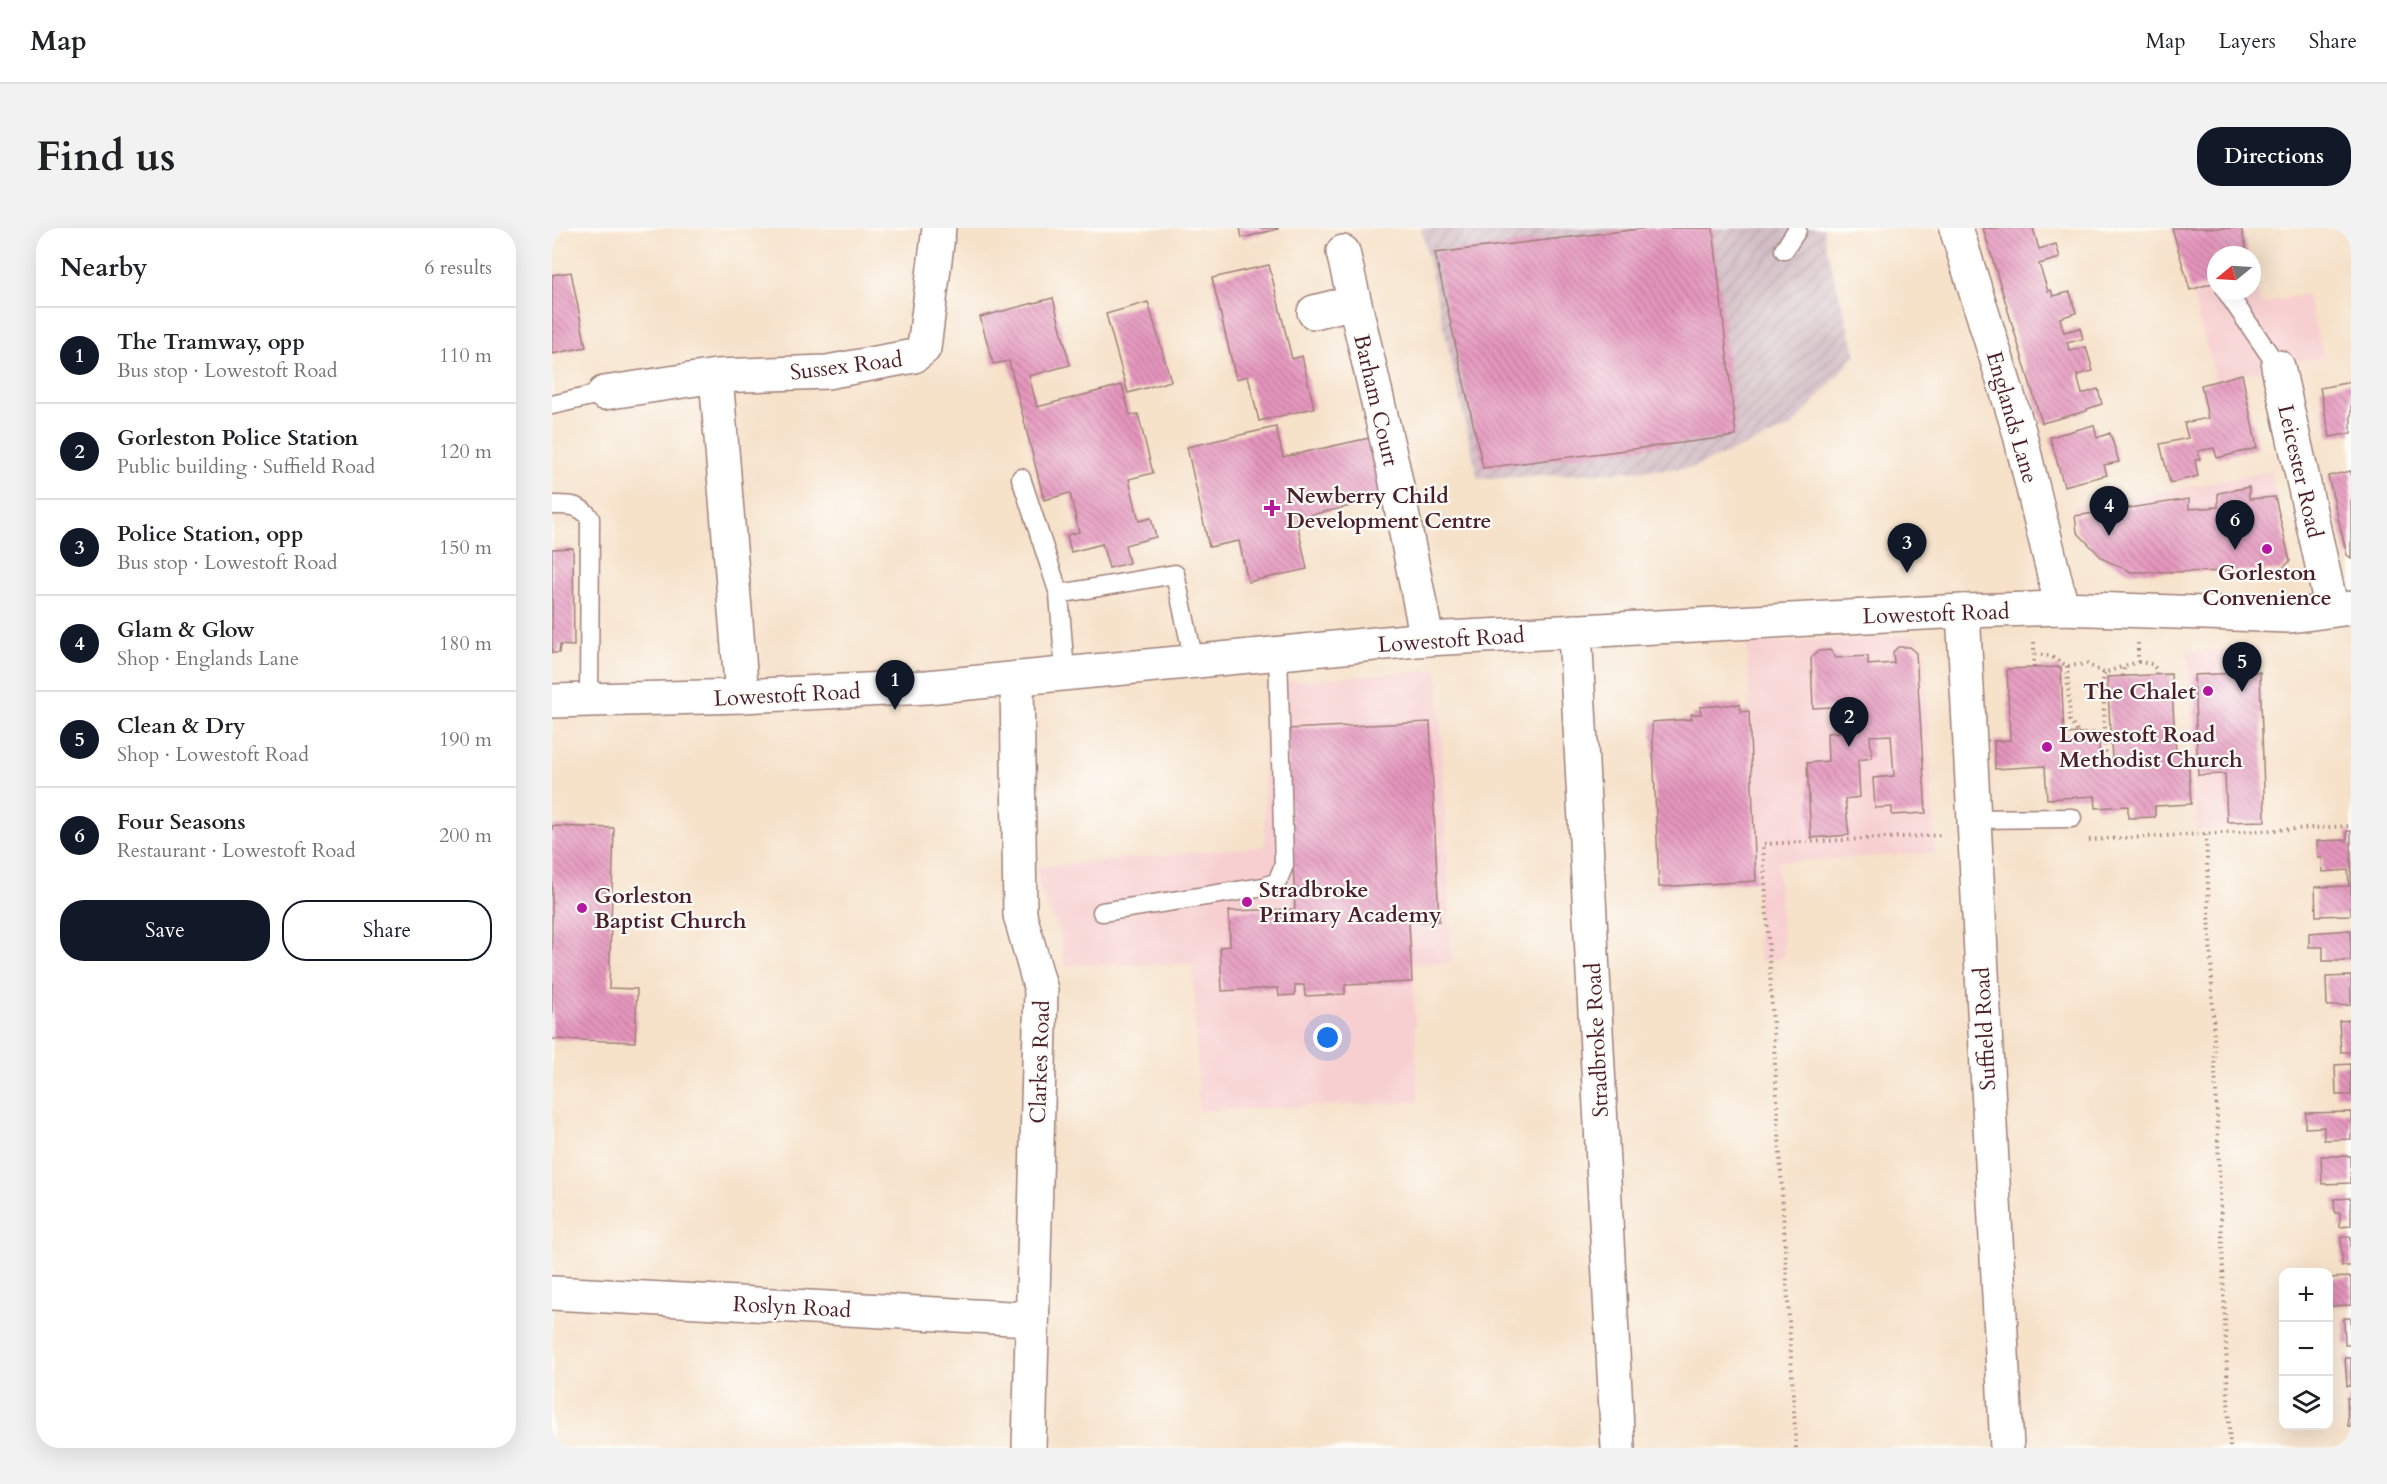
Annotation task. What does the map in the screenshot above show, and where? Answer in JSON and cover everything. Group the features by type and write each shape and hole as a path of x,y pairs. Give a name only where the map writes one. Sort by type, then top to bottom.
{"street":[{"name":"Sussex Road","path":"604,393 716,376 826,372 914,356 924,348 939,228"},
{"name":"Englands Lane","path":"1956,228 2019,431 2062,609"},
{"name":"Barham Court","path":"1343,252 1393,467 1426,639"},
{"name":"Barham Court","path":"1314,312 1354,302"},
{"name":"Leicester Road","path":"2278,367 2342,609"},
{"path":"716,376 742,696"},
{"name":"Lowestoft Road","path":"552,701 742,696 927,687 1426,639 1962,611 2062,609 2290,616 2342,609"},
{"name":"Suffield Road","path":"1962,611 2007,1448"},
{"name":"Stradbroke Road","path":"1575,631 1618,1448"},
{"name":"Clarkes Road","path":"1017,678 1020,915 1041,990 1029,1448"},
{"name":"Roslyn Road","path":"552,1293 1031,1319"}],"lane":[{"path":"1784,250 1799,229"},
{"path":"2232,300 2278,367"},
{"path":"552,405 604,393"},
{"path":"1022,478 1059,594 1065,673"},
{"path":"552,505 572,505 584,510 590,518 590,701"},
{"path":"1059,594 1175,574 1194,661"},
{"path":"1102,912 1264,887 1277,882 1284,865 1278,652"},
{"path":"1973,826 2072,818"}],"path":[{"path":"2034,646 2034,668"},
{"path":"2138,650 2138,662"},
{"path":"2035,654 2050,656 2067,666 2087,664 2104,673 2138,662 2152,664 2156,675"},
{"path":"2067,666 2070,722 2079,733"},
{"path":"2123,676 2124,666"},
{"path":"2104,673 2106,759"},
{"path":"1796,1448 1763,844 1973,826"},
{"path":"2078,840 2351,826"},
{"path":"2206,834 2230,1448"}],"shaded area":[{"path":"1421,228 1823,228 1826,247 1856,355 1791,427 1691,468 1478,479"},
{"path":"2173,228 2241,228 2246,246 2207,246 2207,300 2260,300 2261,304 2306,294 2324,356 2216,380"},
{"path":"2270,471 2290,561 2280,571 2131,572 2103,559 2077,532 2073,506 2163,492"},
{"path":"1917,635 1925,654 1935,853 1777,862 1784,958 1759,961 1747,644"},
{"path":"2257,649 2265,826 2196,831 2188,651"},
{"name":"Stradbroke Primary Academy","path":"1438,670 1452,962 1413,964 1418,1102 1199,1111 1193,965 1065,965 1060,933 1040,890 1037,867 1265,846 1264,683"}],"building":[{"path":"1240,228 1278,228 1278,229 1242,238"},
{"path":"1648,228 1713,228 1736,436 1483,468 1435,253"},
{"path":"1983,228 2033,228 2039,249 2056,244 2060,258 2039,264 2048,291 2051,290 2053,296 2070,292 2076,313 2060,318 2062,326 2064,332 2080,328 2083,339 2067,343 2070,351 2086,347 2093,371 2077,375 2082,394 2098,389 2102,404 2087,409 2087,411 2042,423"},
{"path":"2172,228 2241,228 2246,246 2207,246 2207,285 2190,290"},
{"path":"1269,265 1292,359 1302,356 1314,408 1259,421 1248,376 1236,379 1212,278"},
{"path":"571,272 586,347 552,354 552,275"},
{"path":"1053,298 1070,365 1029,376 1037,407 1122,385 1130,415 1138,414 1153,473 1129,479 1139,521 1151,518 1156,537 1125,545 1129,563 1109,568 1102,544 1071,552 1067,535 1079,532 1070,493 1044,500 1009,361 993,364 980,317"},
{"path":"1148,302 1171,381 1128,393 1106,314"},
{"path":"2242,374 2257,448 2217,458 2214,448 2198,451 2200,459 2195,460 2198,476 2170,483 2160,444 2188,438 2184,423 2208,418 2201,385"},
{"path":"2351,382 2351,433 2330,437 2320,388"},
{"path":"2094,425 2097,438 2110,433 2119,462 2104,465 2107,475 2064,486 2050,437"},
{"name":"Newberry Child Development Centre","path":"1276,427 1283,457 1374,437 1388,498 1296,518 1307,569 1248,582 1239,541 1209,547 1187,447"},
{"path":"2351,471 2351,558 2347,555 2328,476"},
{"path":"2249,487 2249,499 2275,497 2290,561 2280,571 2131,572 2103,559 2077,532 2075,516 2189,499 2189,509 2218,507 2218,493"},
{"path":"573,548 574,646 560,645 559,653 552,653 552,549"},
{"path":"1898,647 1910,647 1916,653 1926,813 1892,815 1892,807 1875,808 1873,778 1894,776 1891,735 1870,736 1872,758 1858,760 1860,797 1845,799 1849,835 1811,838 1807,763 1828,761 1827,733 1852,731 1851,706 1813,708 1811,658 1818,651 1830,650 1836,658 1868,656 1868,665 1894,663 1893,652"},
{"name":"Lowestoft Road Methodist Church","path":"2061,667 2064,734 2098,732 2100,759 2112,759 2107,677 2171,674 2176,754 2188,754 2191,804 2155,806 2155,817 2128,818 2128,806 2096,808 2095,796 2047,799 2045,766 1995,769 1994,741 2010,740 2007,669"},
{"path":"2260,672 2265,821 2227,822 2225,774 2198,775 2194,675"},
{"path":"1740,704 1741,712 1749,711 1756,881 1659,887 1652,722 1692,719 1691,714 1701,714 1700,707"},
{"path":"1430,722 1439,921 1409,922 1412,982 1345,985 1345,994 1305,996 1304,985 1295,985 1295,995 1279,996 1278,988 1222,991 1220,947 1230,946 1229,911 1295,909 1287,729"},
{"name":"Gorleston Baptist Church","path":"552,826 614,828 609,988 637,989 635,1042 552,1039"},
{"path":"2347,831 2351,831 2351,915 2316,916 2315,887 2349,886 2348,870 2323,872 2322,858 2318,858 2317,841 2347,840"},
{"path":"2351,930 2351,961 2323,961 2323,947 2309,947 2309,933"},
{"path":"2351,976 2351,1005 2327,1006 2326,977"},
{"path":"2351,1020 2351,1052 2341,1052 2339,1021"},
{"path":"2351,1064 2351,1095 2336,1095 2335,1065"},
{"path":"2351,1112 2351,1139 2324,1140 2324,1127 2305,1128 2306,1113"},
{"path":"2321,1156 2351,1156 2351,1183 2322,1184"},
{"path":"2351,1198 2351,1226 2340,1227 2340,1213 2335,1213 2334,1199"},
{"path":"2341,1237 2351,1237 2351,1266 2342,1266"},
{"path":"2351,1277 2351,1305 2333,1306 2333,1278"},
{"path":"2344,1318 2351,1318 2351,1345 2345,1345"},
{"path":"2345,1358 2351,1358 2351,1386 2347,1386"},
{"path":"2347,1398 2351,1398 2351,1426 2348,1426"}],"place":[{"name":"Newberry Child Development Centre","path":"1272,508"},
{"name":"Glam & Glow","path":"2109,536"},
{"name":"Gorleston Convenience","path":"2267,549"},
{"name":"Four Seasons","path":"2235,550"},
{"name":"Police Station, opp","path":"1907,573"},
{"name":"The Chalet","path":"2208,691"},
{"name":"Clean & Dry","path":"2242,692"},
{"name":"The Tramway, opp","path":"895,710"},
{"name":"Gorleston Police Station","path":"1849,747"},
{"name":"Lowestoft Road Methodist Church","path":"2047,747"},
{"name":"Stradbroke Primary Academy","path":"1247,902"},
{"name":"Gorleston Baptist Church","path":"582,908"}]}
